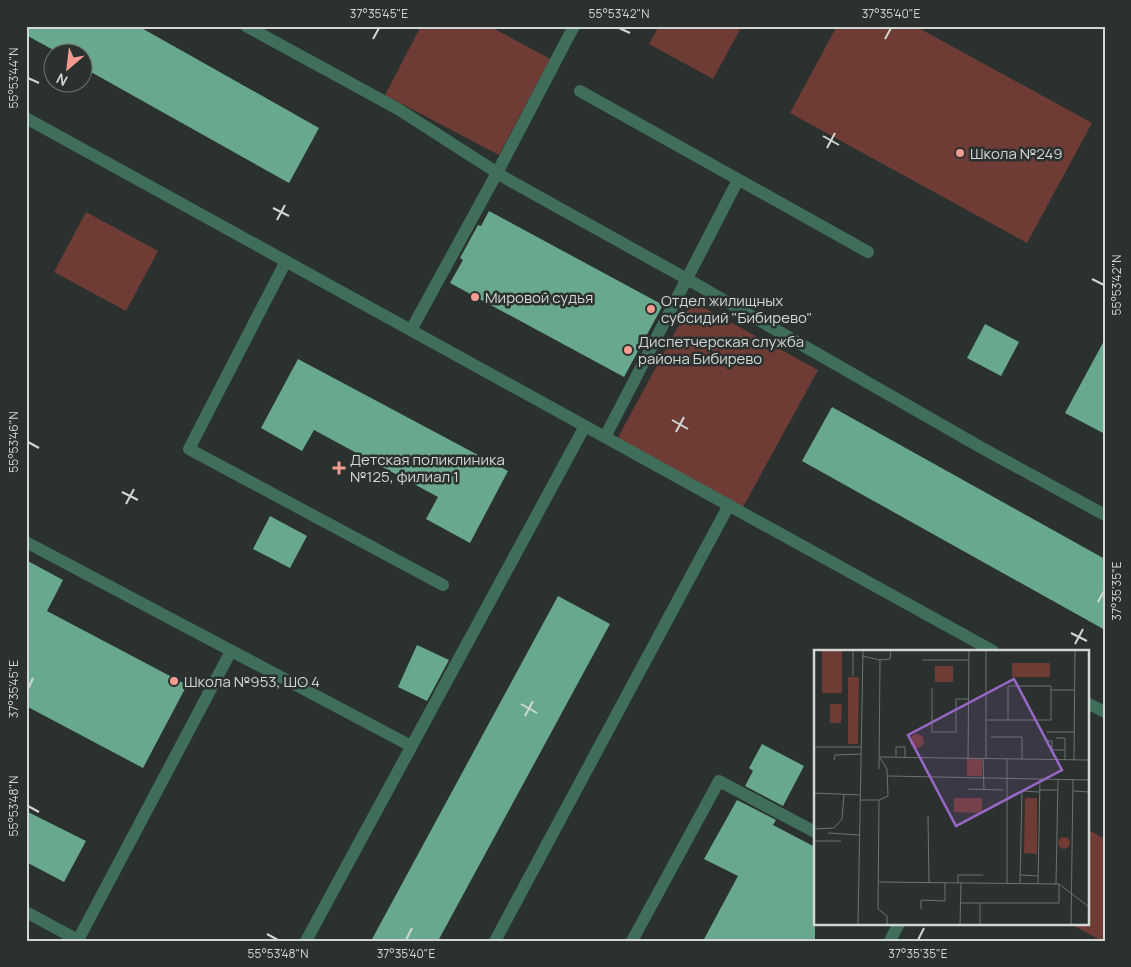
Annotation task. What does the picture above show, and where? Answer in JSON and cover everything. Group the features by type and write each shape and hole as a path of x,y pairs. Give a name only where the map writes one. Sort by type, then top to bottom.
{"lane":[{"path":"246,26 398,109 496,173 687,279 982,448 1105,515"},
{"path":"410,330 574,26"},
{"path":"580,91 868,252"},
{"path":"26,118 991,650"},
{"path":"605,437 738,180"},
{"path":"286,261 189,449 442,585"},
{"path":"306,941 585,426"},
{"path":"496,941 729,505"},
{"path":"26,542 410,746"},
{"path":"26,912 78,940 231,651"},
{"path":"1088,704 1105,712"},
{"path":"632,941 719,781 814,831"},
{"path":"890,941 898,924"}],"shaded area":[{"path":"421,26 489,26 550,59 499,155 385,95"},
{"path":"659,26 742,26 713,79 649,44"},
{"path":"837,26 915,26 1092,123 1027,243 790,113"},
{"path":"86,212 158,251 126,311 54,272"},
{"path":"692,301 818,370 742,509 616,441"},
{"path":"1088,830 1105,839 1105,941 1071,924 1088,924"}],"building":[{"path":"26,26 138,26 319,128 289,183 92,73 92,42 42,42 42,44 26,35"},
{"path":"489,211 663,305 624,377 450,283 463,260 460,258 478,225 481,226"},
{"path":"985,324 1019,342 1001,376 967,358"},
{"path":"1105,339 1105,434 1065,413"},
{"path":"298,359 508,471 470,543 426,519 438,497 314,430 302,451 261,428"},
{"path":"832,407 1105,559 1105,630 802,461"},
{"path":"270,516 307,536 290,568 253,549"},
{"path":"26,560 63,580 47,611 187,685 143,768 26,706"},
{"path":"558,596 610,624 438,941 371,941"},
{"path":"417,645 449,660 427,701 398,687"},
{"path":"762,744 804,766 783,806 745,786 753,771 749,768"},
{"path":"737,800 776,820 773,825 814,846 815,941 703,941 738,876 704,859"},
{"path":"26,811 86,841 64,882 26,862"}],"place":[{"name":"Школа №249","path":"960,153"},
{"name":"Мировой судья","path":"475,297"},
{"name":"Отдел жилищных субсидий \"Бибирево\"","path":"651,309"},
{"name":"Диспетчерская служба района Бибирево","path":"628,350"},
{"name":"Детская поликлиника №125, филиал 1","path":"339,468"},
{"name":"Школа №953, ШО 4","path":"174,681"}]}
